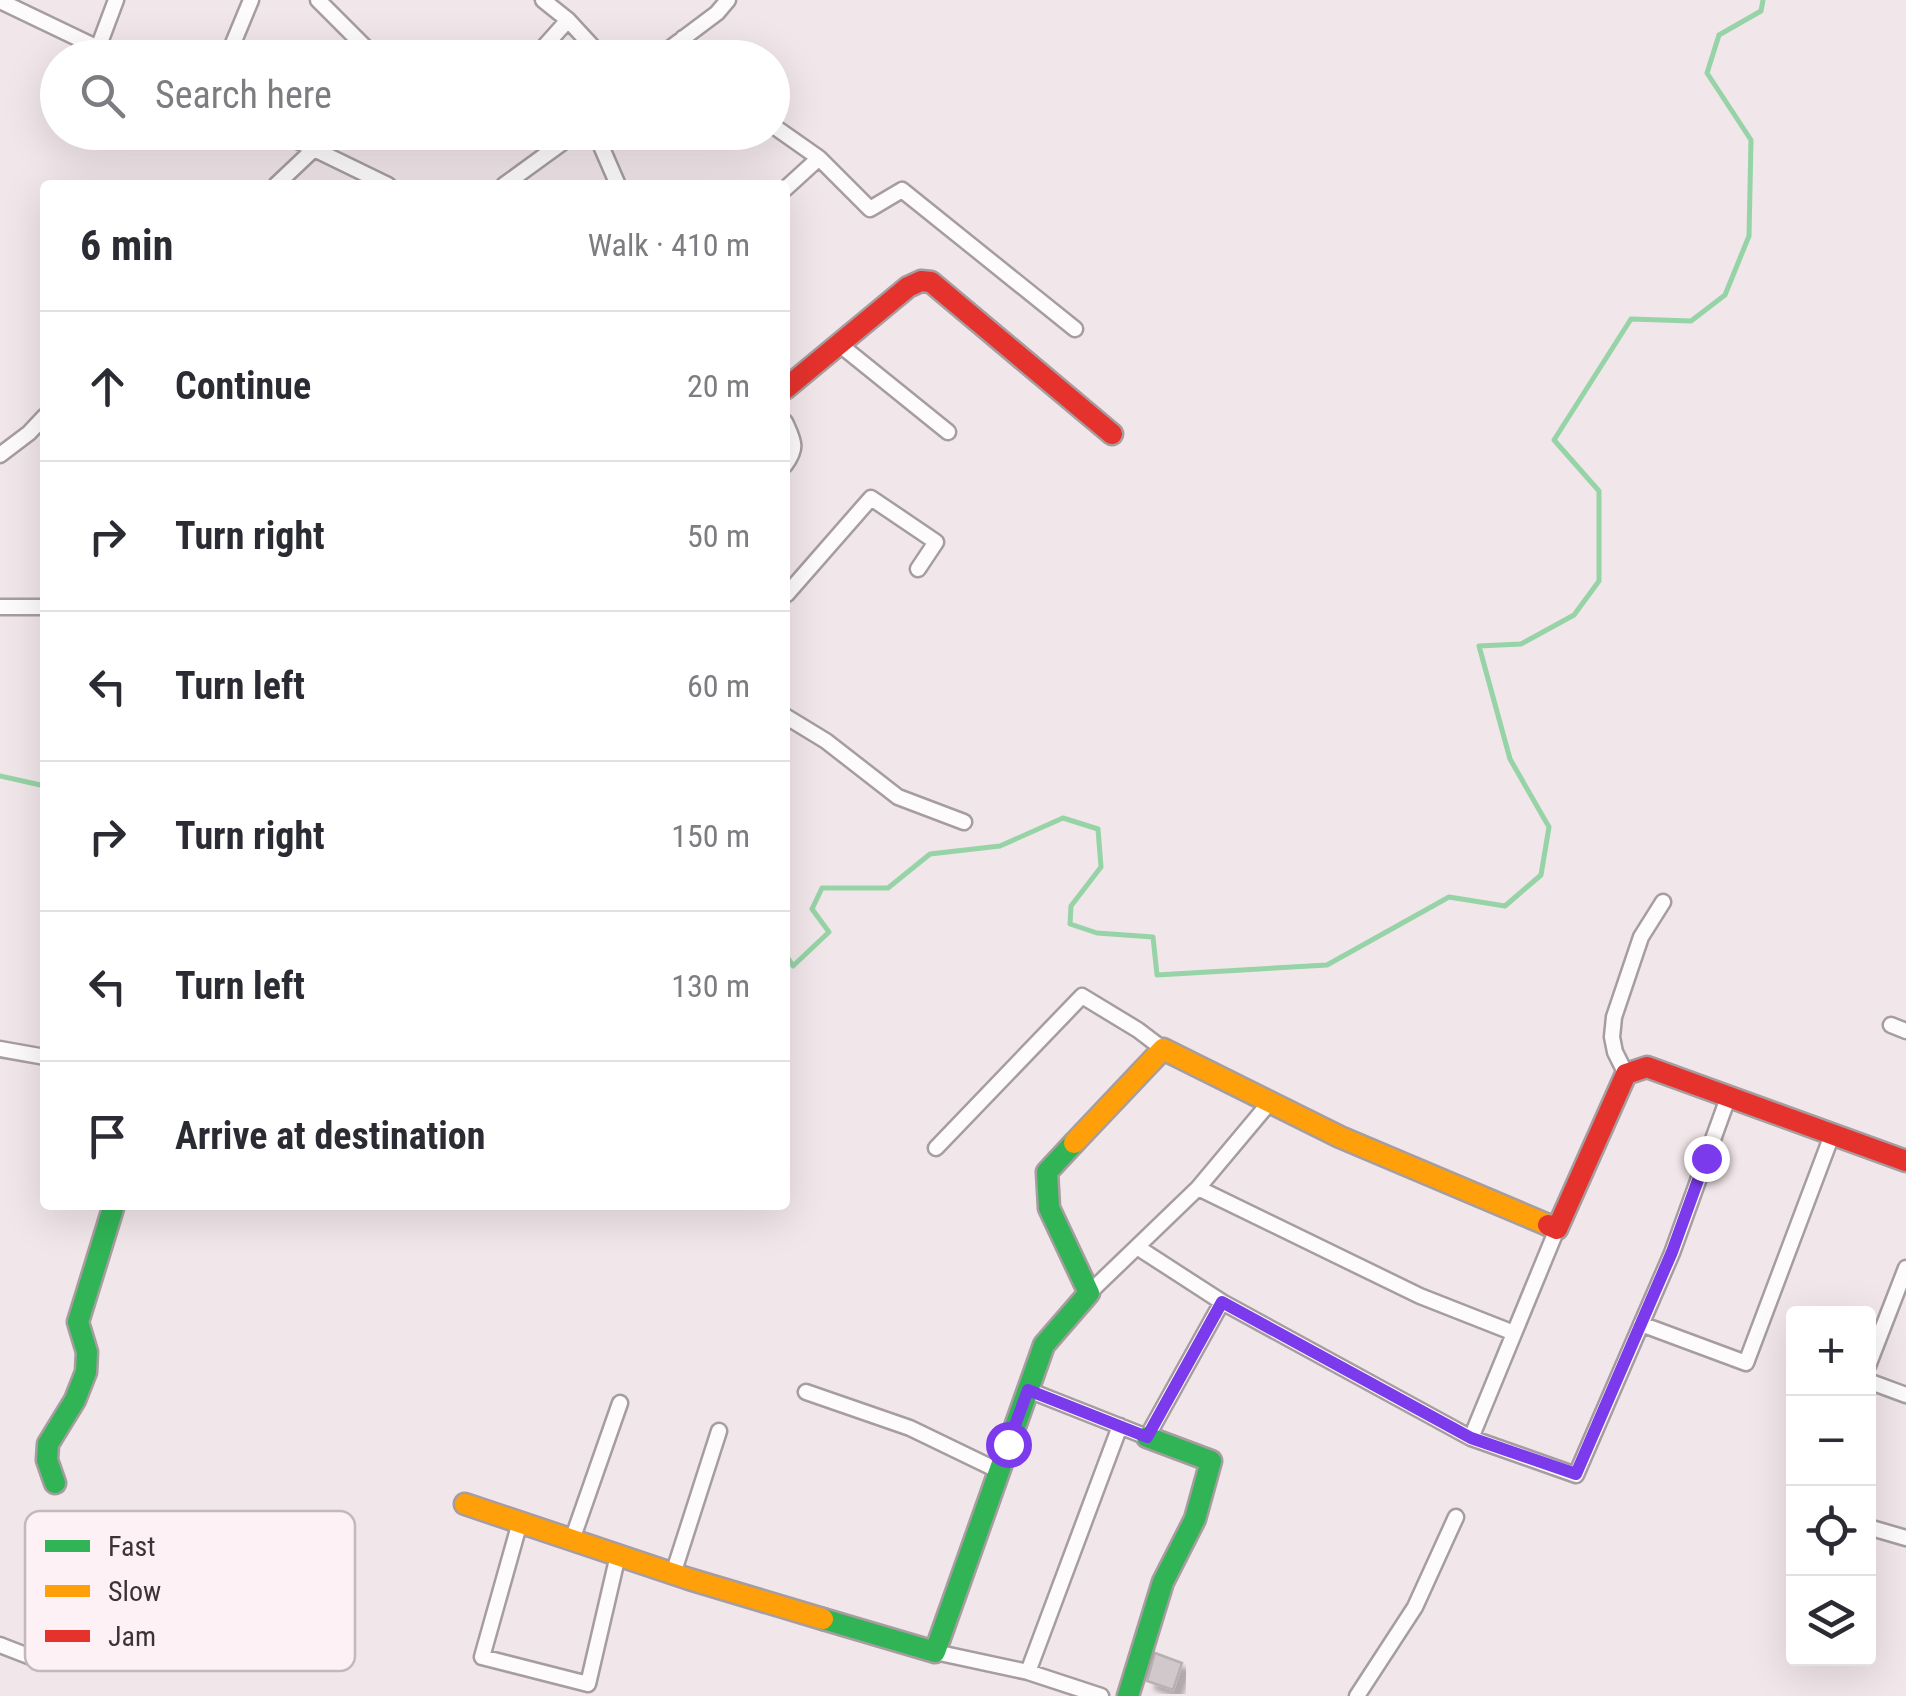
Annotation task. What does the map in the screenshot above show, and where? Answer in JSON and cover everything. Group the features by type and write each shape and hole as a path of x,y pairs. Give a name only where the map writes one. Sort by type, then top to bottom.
{"street":[{"path":"101,40 116,0"},
{"path":"234,40 251,0"},
{"path":"318,0 358,40"},
{"path":"543,0 586,40"},
{"path":"680,40 728,0"},
{"path":"0,1 81,40"},
{"path":"550,40 568,20"},
{"path":"790,137 820,158 870,208 902,190 1076,329"},
{"path":"281,180 313,150"},
{"path":"316,150 376,180"},
{"path":"511,180 552,150"},
{"path":"603,150 616,180"},
{"path":"790,185 820,158"},
{"path":"790,385 908,287 930,282 1112,434"},
{"path":"839,344 948,432"},
{"path":"0,455 40,421"},
{"path":"790,433 794,442 790,458"},
{"path":"790,589 871,498 936,542 918,569"},
{"path":"0,607 40,607"},
{"path":"790,719 898,797 964,822"},
{"path":"1626,1074 1615,1052 1614,1017 1641,937 1663,902"},
{"path":"936,1148 1082,996 1163,1049 1340,1137 1557,1229"},
{"path":"0,1049 40,1055"},
{"path":"1089,1293 1049,1208 1047,1172 1163,1049"},
{"path":"1471,1438 1626,1074 1646,1067 1906,1161"},
{"path":"1137,1246 1222,1302 1471,1438 1576,1474 1672,1252 1729,1095"},
{"path":"934,1652 1044,1345 1089,1293 1198,1188 1270,1102"},
{"path":"1642,1324 1746,1363 1832,1135"},
{"path":"1198,1188 1420,1296 1514,1333"},
{"path":"56,1482 47,1461 48,1446 74,1402 86,1371 89,1351 78,1332 78,1322 112,1210"},
{"path":"1876,1345 1906,1268"},
{"path":"1147,1437 1222,1302"},
{"path":"1876,1384 1906,1395"},
{"path":"1028,1390 1211,1460 1195,1519 1162,1582 1128,1696"},
{"path":"806,1392 910,1428 999,1472"},
{"path":"572,1540 620,1403"},
{"path":"1028,1672 1120,1426"},
{"path":"673,1574 719,1431"},
{"path":"465,1504 673,1574 934,1652 1028,1672 1101,1696"},
{"path":"1358,1696 1415,1607 1456,1517"},
{"path":"520,1522 482,1657 588,1684 618,1555"},
{"path":"1876,1529 1906,1538"},
{"path":"0,1645 25,1654"}],"building":[{"path":"1155,1653 1182,1663 1173,1690 1147,1681"}],"waterway":[{"path":"790,961 793,966 829,932 812,909 822,888 888,888 930,854 1000,846 1063,818 1098,829 1101,867 1071,906 1070,924 1097,933 1153,937 1157,975 1327,965 1449,897 1505,906 1541,875 1549,827 1510,759 1479,646 1521,644 1574,615 1599,581 1599,491 1554,440 1631,319 1691,321 1725,295 1749,236 1751,140 1707,73 1719,35 1761,11 1763,0"},
{"path":"0,776 40,785"}],"traffic: fast":[{"path":"823,1619 935,1652 1044,1345 1089,1293 1049,1208 1047,1172 1074,1143"},
{"path":"55,1483 47,1460 48,1444 75,1400 86,1372 87,1352 78,1322 112,1210"},
{"path":"1128,1696 1163,1582 1195,1519 1211,1461 1147,1437"}],"traffic: slow":[{"path":"1074,1143 1163,1049 1340,1137 1548,1225"},
{"path":"465,1504 823,1619"}],"traffic: jam":[{"path":"790,385 908,287 921,281 931,282 1112,434"},
{"path":"1548,1225 1557,1229 1626,1074 1647,1067 1906,1161"}],"route":[{"path":"1008,1444 1028,1390 1147,1437 1222,1302 1471,1438 1576,1474 1672,1252 1706,1158"}]}
